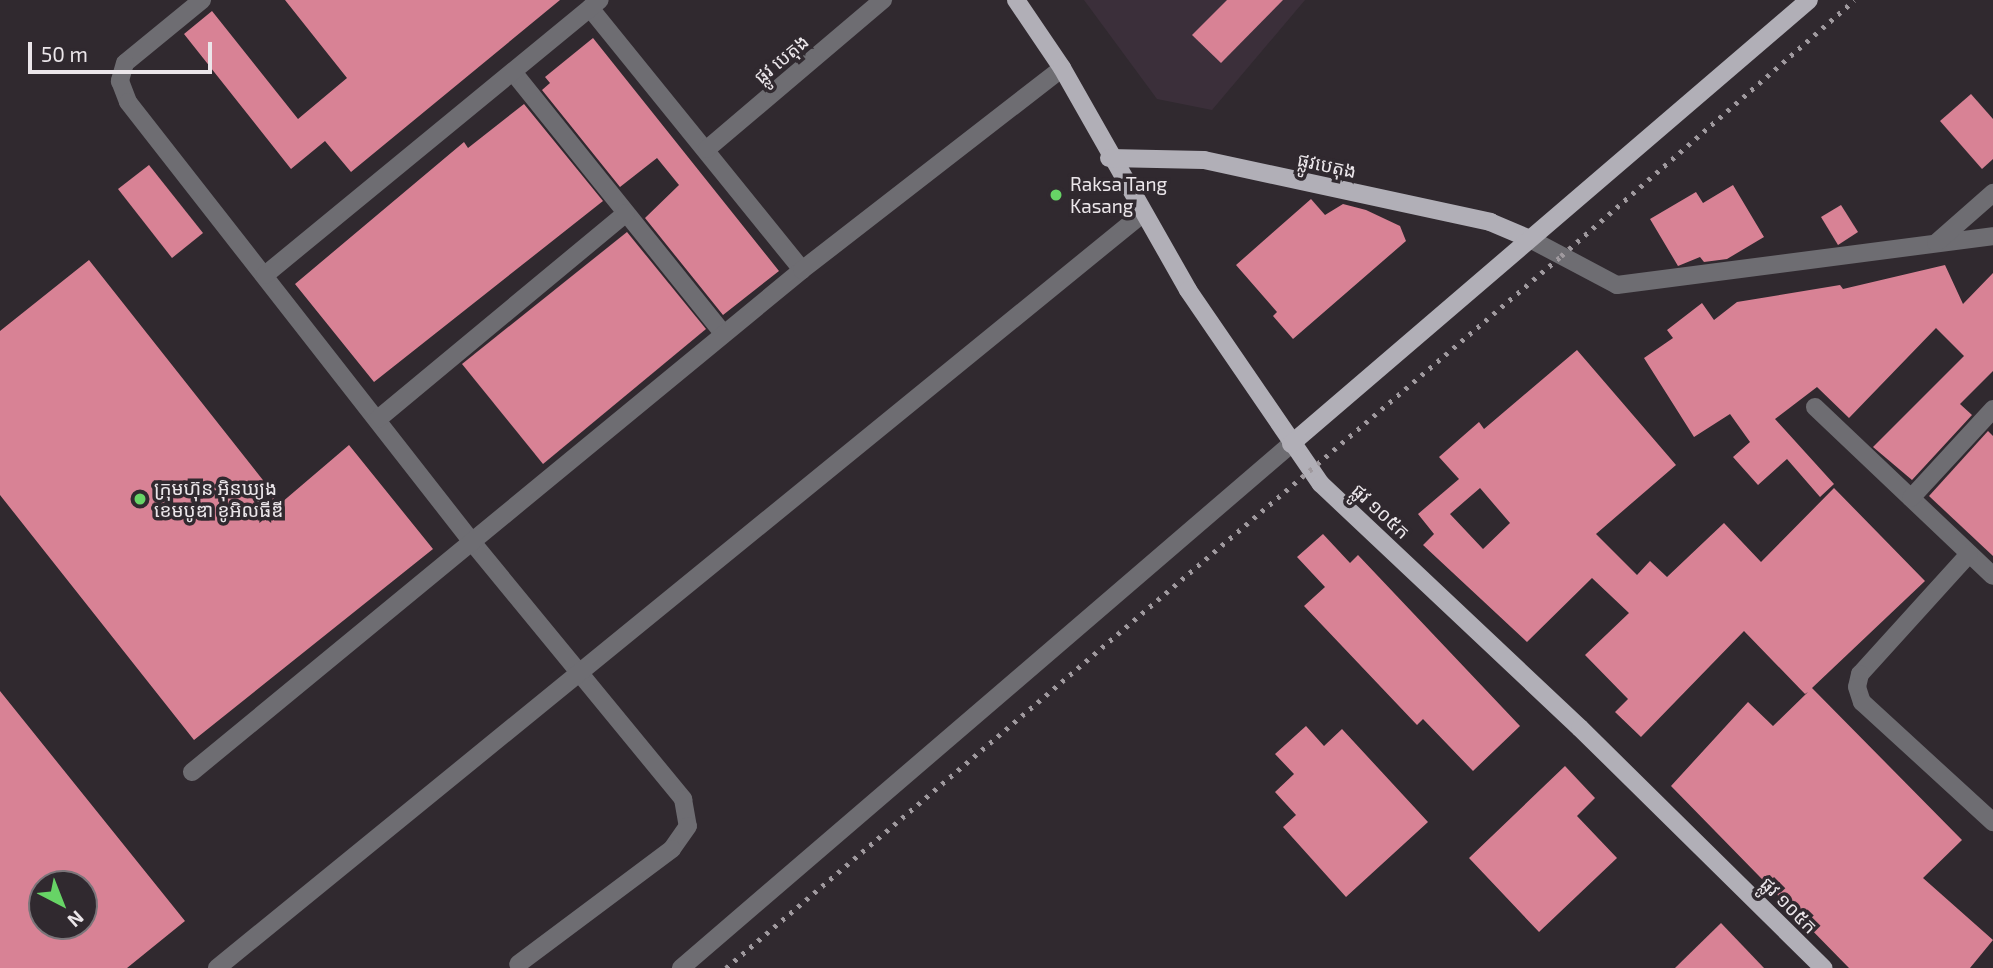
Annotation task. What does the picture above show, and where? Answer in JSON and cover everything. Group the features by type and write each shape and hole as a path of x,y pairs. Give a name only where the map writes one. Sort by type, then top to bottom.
{"main road":[{"name":"ផ្លូវ ១០៥ក","path":"1016,0 1062,68 1142,215 1321,484 1580,728 1823,968"},
{"path":"1292,444 1809,0"},
{"name":"ផ្លូវបេតុង","path":"1110,158 1205,160 1490,222 1531,239"}],"street":[{"path":"202,0 125,63 120,81 128,102 472,542 684,799 688,826 672,849 518,964"},
{"name":"ផ្លូវ បេតុង","path":"707,149 883,0"},
{"path":"265,275 595,4 802,270"},
{"path":"192,772 802,270 1062,68"},
{"path":"513,72 724,334"},
{"path":"1936,243 1993,193"},
{"path":"378,419 626,213"},
{"path":"217,968 1142,215"},
{"path":"1531,239 1617,285 1662,283 1993,236"},
{"path":"1815,407 1993,576"},
{"path":"1911,498 1993,409"},
{"path":"681,968 1292,444"},
{"path":"1969,554 1860,674 1857,687 1862,702 1993,822"}],"shaded area":[{"path":"1084,0 1305,0 1212,110 1157,99"}],"building":[{"path":"285,0 560,0 351,172 325,141 291,169 184,34 212,11 298,119 347,78"},
{"path":"1227,0 1283,0 1221,63 1192,35"},
{"path":"593,38 779,271 723,315 645,218 679,185 657,158 620,187 542,90 550,83 545,77"},
{"path":"1971,94 1993,119 1993,159 1982,169 1940,121"},
{"path":"524,104 603,201 374,382 295,284 464,142 468,148"},
{"path":"149,165 203,233 172,258 118,189"},
{"path":"1733,185 1764,237 1727,259 1704,262 1700,257 1678,266 1650,219 1696,192 1703,203"},
{"path":"1311,199 1325,215 1343,204 1366,210 1400,226 1406,241 1293,339 1273,316 1277,312 1236,265"},
{"path":"1841,205 1858,232 1838,245 1821,217"},
{"path":"627,232 706,329 543,464 462,364"},
{"name":"ក្រុមហ៊ុន អ៊ិនឃ្យុង ខេមបូឌា ខូអិលធីឌី","path":"89,260 281,503 349,445 433,549 194,740 0,495 0,331"},
{"path":"1945,265 1963,304 1993,273 1993,371 1960,404 1972,415 1912,480 1873,447 1964,356 1936,328 1849,418 1817,387 1775,419 1834,484 1820,497 1787,459 1758,485 1733,457 1750,442 1730,414 1694,437 1644,358 1673,338 1667,330 1702,303 1714,320 1737,302 1840,285 1843,289"},
{"path":"1577,350 1676,465 1596,534 1637,575 1650,561 1667,577 1724,523 1761,562 1834,488 1925,581 1812,688 1962,840 1923,878 1993,940 1970,968 1849,968 1671,786 1748,702 1773,726 1808,692 1805,694 1744,631 1641,737 1615,712 1628,699 1585,655 1629,613 1592,578 1527,642 1423,545 1434,534 1418,514 1459,479 1439,457 1479,422 1484,429","holes":["1480,488 1510,523 1483,549 1450,514"]},
{"path":"1988,431 1993,436 1993,556 1929,496"},
{"path":"1323,534 1350,563 1358,555 1520,726 1473,771 1423,719 1417,725 1304,606 1325,587 1297,557"},
{"path":"0,691 185,921 127,968 0,968"},
{"path":"1306,726 1324,746 1342,729 1428,822 1346,897 1283,827 1296,815 1275,792 1294,774 1275,754"},
{"path":"1565,766 1595,798 1577,816 1617,858 1539,932 1469,858"},
{"path":"1721,923 1764,968 1675,968"}],"railway":[{"path":"726,968 1561,256 1854,0"}],"place":[{"name":"Raksa Tang Kasang","path":"1056,195"},
{"name":"ក្រុមហ៊ុន អ៊ិនឃ្យុង ខេមបូឌា ខូអិលធីឌី","path":"140,499"}]}
